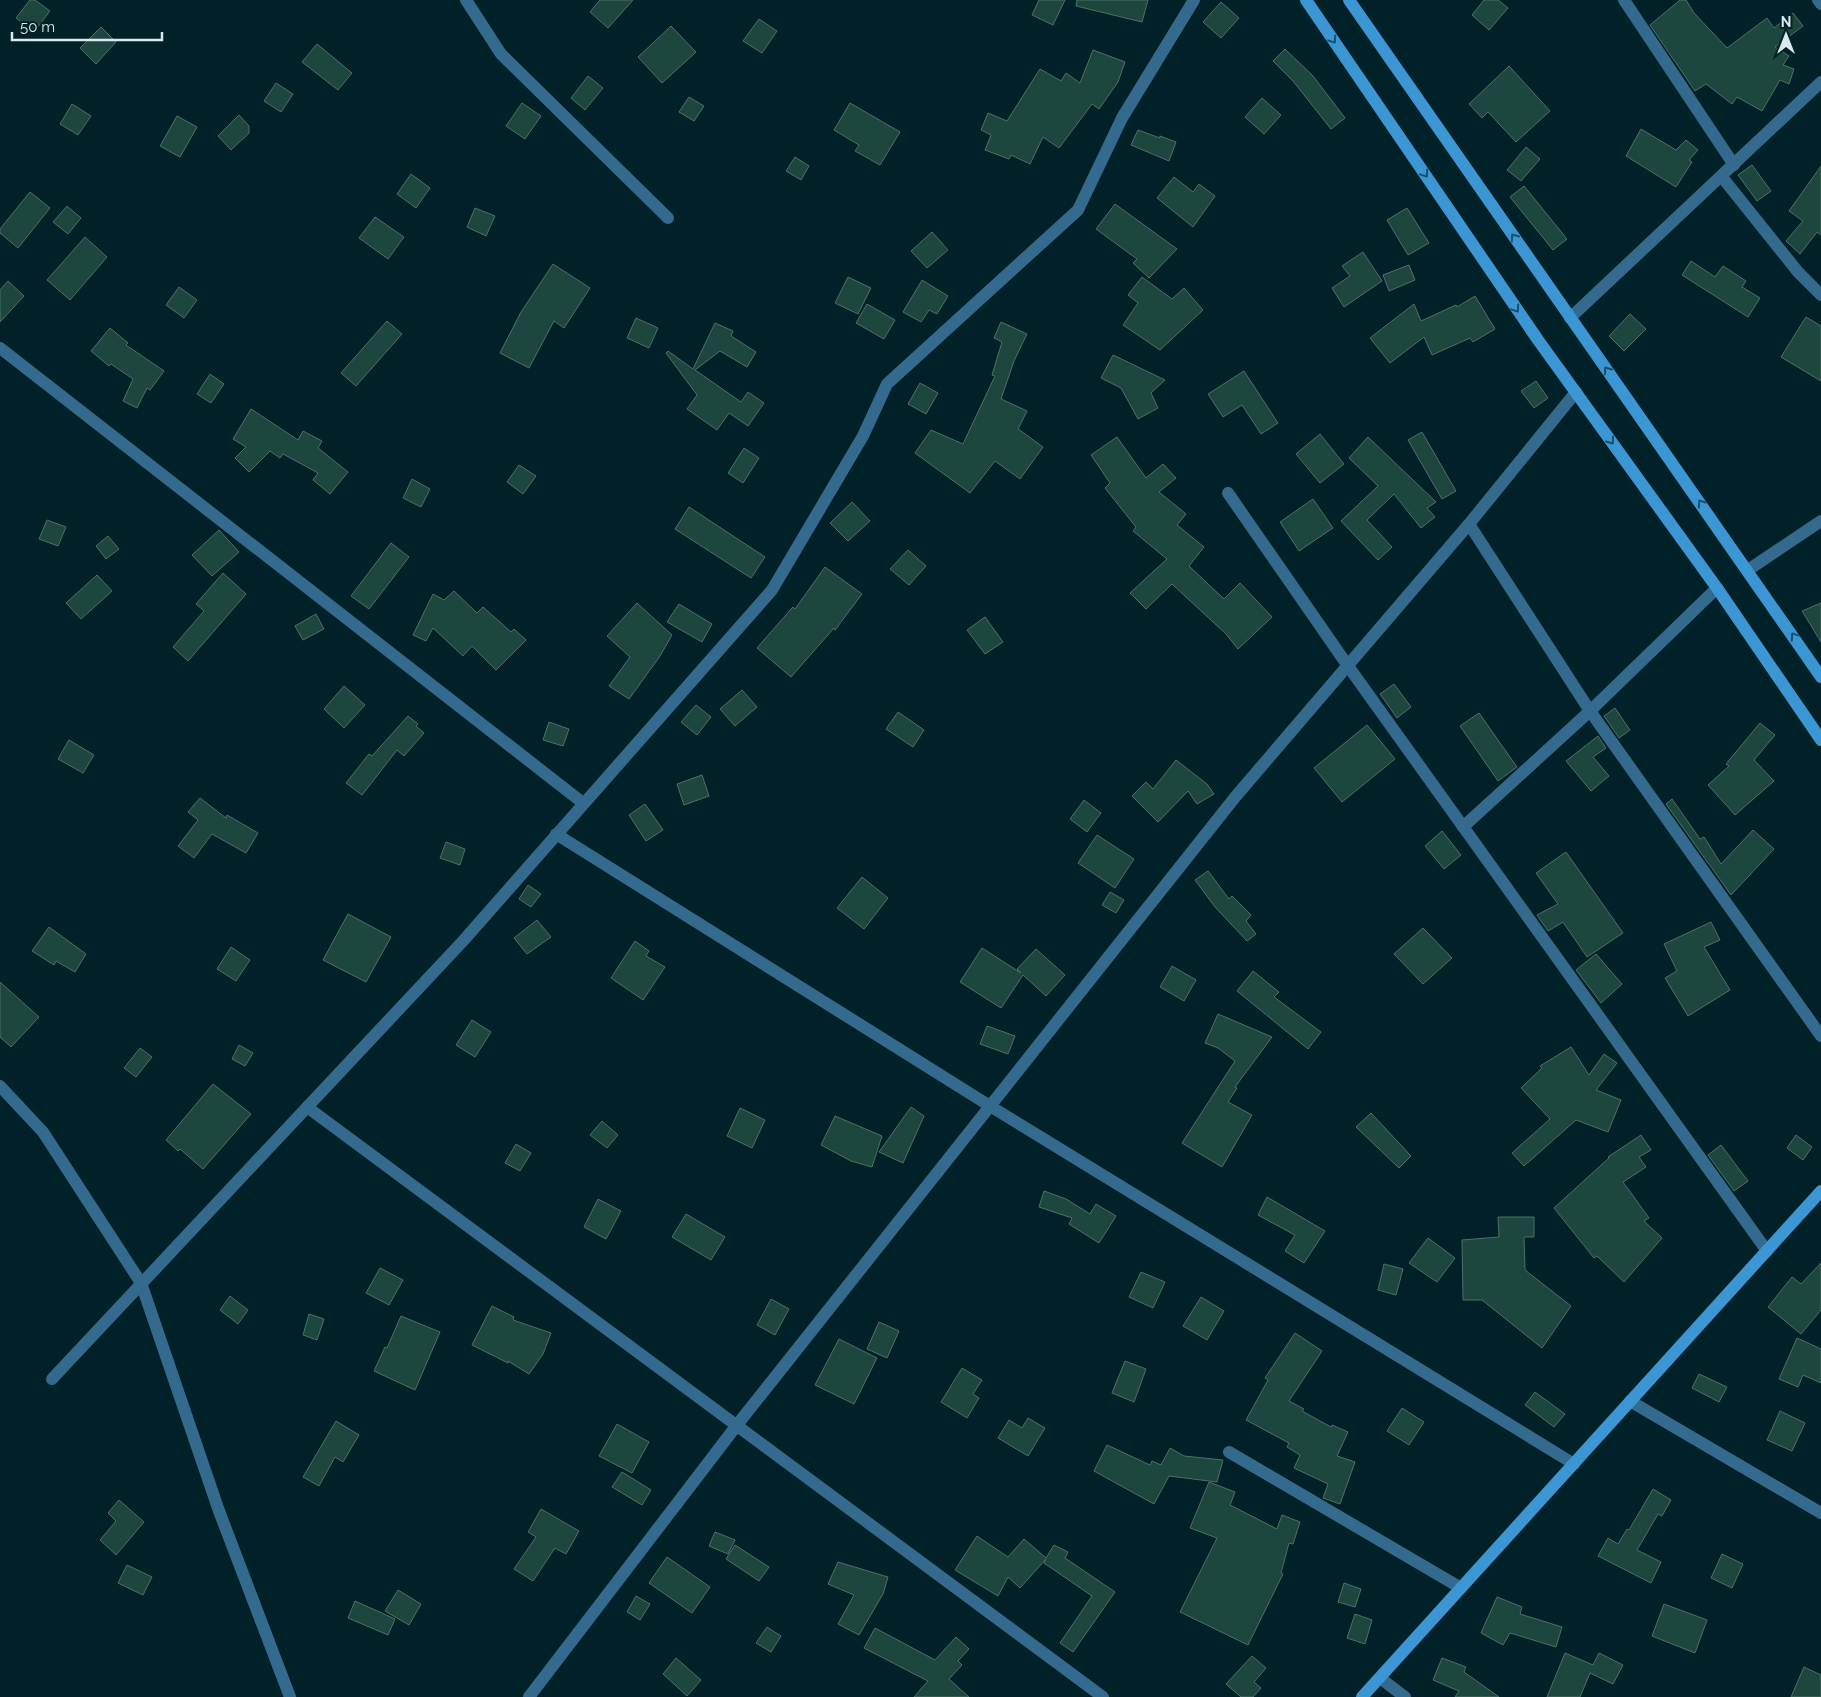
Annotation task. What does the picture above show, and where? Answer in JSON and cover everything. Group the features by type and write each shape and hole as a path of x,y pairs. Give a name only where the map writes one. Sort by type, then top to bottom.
{"main road":[{"path":"1306,0 1538,340 1717,588 1821,740"},
{"path":"1349,0 1821,676"},
{"path":"1362,1697 1821,1191"}],"street":[{"path":"466,0 501,54 668,218"},
{"path":"52,1379 463,940 772,590 863,436 888,384 1078,210 1122,118 1194,0"},
{"path":"1624,0 1734,165"},
{"path":"1818,0 1821,4"},
{"path":"1570,318 1821,82"},
{"path":"1722,177 1798,272 1821,295"},
{"path":"0,348 583,803"},
{"path":"529,1697 737,1425 1236,796 1469,524 1576,392"},
{"path":"1228,493 1348,666 1767,1251"},
{"path":"1748,570 1821,521"},
{"path":"1469,524 1590,711 1821,1036"},
{"path":"1463,827 1590,711 1717,588"},
{"path":"556,834 990,1106 1574,1464"},
{"path":"0,1086 43,1132 141,1284 219,1511 290,1697"},
{"path":"307,1107 1103,1697"},
{"path":"1630,1401 1821,1513"},
{"path":"1229,1452 1461,1588"},
{"path":"1380,1678 1405,1697"}],"building":[{"path":"30,0 35,0 50,11 34,32 16,18"},
{"path":"600,0 633,0 608,28 590,12"},
{"path":"1039,0 1065,0 1053,25 1032,15"},
{"path":"1077,0 1148,0 1142,22 1076,6"},
{"path":"1484,0 1498,0 1508,8 1489,30 1472,15"},
{"path":"1680,0 1686,0 1694,13 1727,48 1767,18 1774,28 1793,13 1803,26 1775,47 1789,56 1783,65 1794,69 1789,84 1780,80 1762,111 1737,97 1732,104 1706,84 1695,91 1650,25"},
{"path":"1221,2 1239,18 1221,38 1203,22"},
{"path":"759,19 777,31 762,53 743,41"},
{"path":"671,26 696,52 662,83 638,57"},
{"path":"101,27 116,42 96,64 80,48"},
{"path":"317,44 352,73 338,90 302,62"},
{"path":"1285,49 1313,76 1345,118 1331,129 1293,81 1273,61"},
{"path":"1093,50 1125,62 1118,82 1099,109 1092,104 1059,148 1043,137 1030,164 1011,155 1009,159 985,150 991,135 981,130 988,113 1007,121 1040,69 1061,81 1066,73 1080,83"},
{"path":"1509,66 1550,111 1516,142 1488,112 1482,118 1469,104"},
{"path":"588,76 603,88 585,110 571,98"},
{"path":"276,83 293,94 281,112 264,101"},
{"path":"689,97 704,106 694,121 679,112"},
{"path":"1262,98 1281,115 1264,134 1245,117"},
{"path":"522,103 541,116 525,139 506,126"},
{"path":"850,103 900,132 880,165 855,151 859,145 834,130"},
{"path":"72,104 91,116 78,135 60,124"},
{"path":"239,115 249,126 249,133 231,150 218,136"},
{"path":"177,116 197,127 180,157 160,146"},
{"path":"1641,129 1676,150 1686,140 1698,150 1689,160 1692,162 1676,187 1626,156"},
{"path":"1138,130 1176,142 1169,161 1131,145"},
{"path":"1526,147 1540,159 1521,181 1507,170"},
{"path":"795,157 809,166 801,180 786,171"},
{"path":"1752,165 1771,191 1757,201 1738,175"},
{"path":"1821,166 1821,235 1817,232 1800,254 1786,241 1803,221 1789,211"},
{"path":"411,174 430,188 416,208 397,194"},
{"path":"1174,177 1193,192 1199,184 1215,196 1193,227 1157,198"},
{"path":"1524,186 1567,239 1553,250 1510,197"},
{"path":"30,192 50,208 18,248 0,233 0,229"},
{"path":"1115,204 1177,249 1149,278 1133,263 1137,259 1096,229"},
{"path":"67,206 81,218 68,234 53,222"},
{"path":"475,208 495,216 486,236 467,227"},
{"path":"1407,208 1429,243 1408,255 1387,220"},
{"path":"375,217 404,237 388,259 359,238"},
{"path":"932,232 948,250 927,268 911,251"},
{"path":"85,237 107,257 70,300 47,280"},
{"path":"1363,252 1382,281 1344,307 1332,288 1350,276 1342,266"},
{"path":"1691,261 1715,277 1723,266 1746,281 1742,287 1760,298 1748,317 1682,275"},
{"path":"553,264 590,288 564,328 554,321 529,368 500,353 521,312"},
{"path":"1409,265 1415,280 1389,291 1383,275"},
{"path":"848,277 871,288 858,314 835,303"},
{"path":"1142,277 1172,299 1184,288 1203,310 1160,350 1123,325 1138,303 1128,295"},
{"path":"922,280 948,296 937,314 929,310 921,322 903,312"},
{"path":"8,281 24,296 0,322 0,290"},
{"path":"179,287 197,300 184,318 166,305"},
{"path":"1475,296 1495,329 1473,342 1470,338 1432,355 1424,337 1390,363 1370,338 1414,304 1421,321 1456,305 1457,307"},
{"path":"867,304 895,320 884,339 856,323"},
{"path":"1630,314 1646,329 1624,351 1609,336"},
{"path":"1806,317 1821,326 1821,381 1781,357"},
{"path":"636,318 658,328 649,348 627,338"},
{"path":"387,321 402,334 356,386 341,373"},
{"path":"1001,322 1027,334 1014,361 1001,399 1027,411 1018,429 1043,447 1020,479 995,461 970,493 915,453 931,430 963,444 995,376 992,375 1002,342 994,338"},
{"path":"715,323 733,331 731,336 756,352 747,367 720,351 695,370 741,402 748,392 764,403 748,426 729,413 717,430 687,409 697,395 666,353 668,351 693,369"},
{"path":"110,328 128,343 126,345 164,371 150,390 147,388 137,408 123,401 133,379 111,364 109,366 91,351"},
{"path":"1113,355 1165,380 1151,393 1158,408 1138,419 1121,388 1101,378"},
{"path":"1244,371 1278,423 1261,434 1242,405 1223,417 1208,394"},
{"path":"210,374 224,384 211,403 197,394"},
{"path":"1536,381 1548,398 1534,408 1521,391"},
{"path":"920,383 938,393 926,414 908,404"},
{"path":"251,409 298,440 303,431 322,441 318,448 348,472 330,494 313,480 318,473 283,454 280,458 270,451 249,472 235,458 246,447 233,439"},
{"path":"1422,432 1456,491 1442,499 1408,440"},
{"path":"1320,434 1344,464 1320,483 1296,454"},
{"path":"1117,437 1146,478 1163,464 1176,478 1159,492 1186,514 1177,525 1204,547 1189,566 1224,599 1240,583 1272,617 1238,649 1226,634 1172,584 1146,609 1130,593 1167,559 1133,531 1136,527 1105,488 1110,483 1091,455"},
{"path":"1368,437 1436,502 1427,508 1435,517 1421,528 1394,494 1367,520 1392,547 1378,560 1341,521 1378,486 1349,458"},
{"path":"744,448 759,458 743,483 728,473"},
{"path":"519,465 536,476 523,494 507,482"},
{"path":"412,479 430,489 421,507 403,498"},
{"path":"1313,499 1333,528 1299,551 1280,522"},
{"path":"852,502 870,521 848,541 830,523"},
{"path":"689,507 765,557 751,578 675,529"},
{"path":"47,520 66,527 58,546 39,539"},
{"path":"219,530 239,552 212,576 192,555"},
{"path":"108,536 119,549 106,559 96,546"},
{"path":"391,543 409,557 369,609 351,596"},
{"path":"908,550 926,566 909,585 890,569"},
{"path":"825,567 862,594 835,630 834,628 791,677 757,648 793,607 795,609"},
{"path":"223,573 246,594 188,661 173,647 204,611 196,604"},
{"path":"97,575 112,591 81,619 66,603"},
{"path":"454,591 477,613 483,607 511,632 514,629 526,640 496,670 472,646 463,656 433,628 426,641 413,635 433,594 444,600"},
{"path":"637,603 672,635 660,656 629,699 609,686 630,657 607,636"},
{"path":"1821,603 1821,642 1802,611"},
{"path":"679,604 712,624 702,642 667,622"},
{"path":"316,614 324,629 303,640 295,626"},
{"path":"985,617 1003,642 985,654 967,630"},
{"path":"1394,684 1411,707 1397,718 1380,694"},
{"path":"344,686 365,705 344,728 324,709"},
{"path":"742,690 757,707 735,726 720,709"},
{"path":"696,705 711,717 697,735 681,722"},
{"path":"1615,708 1630,730 1619,738 1604,716"},
{"path":"898,712 924,730 913,747 886,729"},
{"path":"1479,713 1517,767 1498,781 1460,726"},
{"path":"408,716 418,724 416,726 424,733 404,756 397,750 362,795 346,783 369,754 372,756"},
{"path":"549,722 569,729 563,746 543,740"},
{"path":"1760,723 1775,735 1754,760 1774,781 1735,815 1708,785 1729,766 1726,764"},
{"path":"1367,725 1395,759 1342,802 1314,768"},
{"path":"1598,736 1606,748 1593,757 1609,776 1591,791 1566,761"},
{"path":"69,740 94,755 83,773 58,759"},
{"path":"1176,760 1207,784 1214,794 1197,804 1188,791 1158,822 1132,796 1146,782 1153,789"},
{"path":"702,775 709,796 684,805 677,784"},
{"path":"200,798 226,818 227,815 258,833 246,853 212,834 194,858 178,846 198,820 188,812"},
{"path":"1672,799 1700,839 1704,837 1721,864 1753,830 1774,849 1731,895 1666,804"},
{"path":"1084,800 1101,813 1087,832 1070,819"},
{"path":"645,804 663,830 646,841 629,815"},
{"path":"1442,831 1461,855 1444,869 1425,846"},
{"path":"1097,835 1134,859 1115,888 1078,863"},
{"path":"446,842 465,849 460,865 440,858"},
{"path":"1566,852 1623,933 1587,957 1563,922 1548,931 1537,915 1558,904 1536,873"},
{"path":"1208,871 1229,899 1232,896 1251,915 1246,921 1256,934 1247,941 1215,907 1195,880"},
{"path":"862,877 888,898 864,929 837,908"},
{"path":"528,885 541,894 531,907 519,899"},
{"path":"1110,892 1124,900 1116,913 1102,905"},
{"path":"348,914 391,937 366,982 323,960"},
{"path":"537,920 551,937 527,954 514,938"},
{"path":"1711,922 1720,940 1704,947 1730,990 1688,1016 1665,978 1677,971 1664,944"},
{"path":"49,927 86,954 75,972 56,961 54,965 32,951"},
{"path":"1423,928 1452,958 1423,984 1394,954"},
{"path":"635,941 649,951 646,956 665,967 643,1000 611,978"},
{"path":"231,947 250,960 236,981 217,969"},
{"path":"982,948 1021,973 1017,969 1036,949 1065,975 1046,996 1023,975 1001,1008 960,982"},
{"path":"1596,954 1622,984 1601,1003 1576,970"},
{"path":"1172,966 1196,980 1184,1001 1160,987"},
{"path":"1253,971 1279,992 1274,997 1321,1032 1308,1049 1237,991"},
{"path":"0,982 39,1017 11,1047 0,1037"},
{"path":"1218,1014 1272,1037 1235,1087 1237,1088 1228,1102 1252,1115 1222,1167 1182,1143 1235,1061 1218,1048 1205,1043"},
{"path":"472,1020 491,1032 475,1057 456,1045"},
{"path":"987,1026 1015,1036 1008,1054 980,1044"},
{"path":"239,1045 253,1053 245,1066 232,1059"},
{"path":"1571,1047 1589,1075 1604,1054 1617,1063 1596,1090 1621,1100 1608,1132 1576,1120 1524,1166 1512,1153 1550,1119 1521,1088 1542,1068 1540,1066"},
{"path":"140,1048 152,1057 136,1077 124,1068"},
{"path":"213,1084 251,1114 203,1169 180,1149 178,1151 166,1140"},
{"path":"911,1107 924,1116 903,1163 879,1152"},
{"path":"740,1108 765,1120 752,1148 727,1136"},
{"path":"1371,1113 1411,1156 1399,1168 1356,1127"},
{"path":"835,1116 882,1136 872,1167 851,1161 821,1145"},
{"path":"602,1121 618,1135 607,1148 590,1135"},
{"path":"1641,1135 1651,1150 1639,1157 1646,1167 1623,1182 1649,1218 1644,1221 1662,1238 1624,1282 1597,1256 1594,1258 1554,1208 1608,1157"},
{"path":"1796,1135 1812,1147 1803,1160 1787,1148"},
{"path":"516,1144 531,1153 520,1171 505,1163"},
{"path":"1721,1145 1748,1181 1734,1191 1708,1155"},
{"path":"1044,1191 1066,1199 1090,1214 1096,1204 1116,1216 1099,1243 1069,1224 1072,1218 1039,1207"},
{"path":"1267,1197 1325,1231 1304,1263 1285,1251 1295,1235 1258,1215"},
{"path":"598,1199 621,1211 606,1239 584,1227"},
{"path":"686,1214 725,1237 711,1260 672,1237"},
{"path":"1498,1217 1534,1217 1534,1237 1524,1237 1525,1270 1571,1306 1542,1348 1482,1300 1463,1300 1462,1240 1499,1237"},
{"path":"1428,1238 1455,1258 1437,1282 1409,1263"},
{"path":"1821,1263 1821,1310 1801,1334 1768,1307 1792,1277 1801,1284"},
{"path":"1384,1264 1403,1269 1396,1295 1378,1290"},
{"path":"380,1268 403,1280 389,1305 366,1293"},
{"path":"1141,1272 1165,1282 1153,1308 1129,1297"},
{"path":"230,1296 248,1310 238,1324 220,1310"},
{"path":"1201,1297 1224,1311 1207,1340 1183,1326"},
{"path":"771,1299 789,1309 775,1335 757,1325"},
{"path":"492,1306 514,1317 513,1320 551,1333 543,1354 529,1374 508,1361 508,1363 472,1345"},
{"path":"309,1314 324,1319 317,1340 303,1335"},
{"path":"401,1316 440,1332 415,1390 374,1371 385,1347 387,1348"},
{"path":"879,1322 899,1331 887,1358 867,1349"},
{"path":"1295,1333 1322,1351 1289,1401 1304,1409 1302,1411 1331,1427 1332,1425 1348,1432 1337,1456 1355,1462 1340,1504 1323,1498 1328,1484 1294,1468 1300,1455 1287,1447 1289,1443 1246,1420 1268,1380 1265,1378"},
{"path":"1797,1338 1821,1349 1821,1383 1803,1375 1798,1387 1779,1379"},
{"path":"839,1339 877,1358 854,1404 815,1385"},
{"path":"1125,1361 1146,1369 1134,1402 1112,1393"},
{"path":"962,1368 982,1380 973,1394 979,1398 967,1418 941,1402"},
{"path":"1699,1374 1727,1387 1719,1402 1692,1388"},
{"path":"1535,1392 1565,1414 1554,1427 1525,1405"},
{"path":"1402,1408 1424,1422 1409,1445 1387,1431"},
{"path":"1780,1411 1805,1423 1792,1451 1767,1440"},
{"path":"1028,1418 1045,1428 1028,1456 998,1438 1009,1420 1022,1428"},
{"path":"336,1421 359,1435 343,1462 335,1457 319,1486 303,1477"},
{"path":"617,1424 649,1442 632,1473 599,1456"},
{"path":"1107,1445 1150,1465 1152,1461 1161,1465 1170,1448 1184,1456 1223,1460 1217,1482 1169,1476 1154,1504 1094,1471"},
{"path":"622,1472 651,1490 642,1505 612,1487"},
{"path":"1209,1482 1235,1492 1230,1505 1277,1529 1282,1515 1300,1522 1293,1544 1289,1543 1281,1573 1283,1574 1248,1645 1180,1612 1217,1538 1190,1528"},
{"path":"1653,1489 1671,1500 1662,1516 1658,1514 1637,1550 1661,1562 1651,1583 1598,1556 1608,1538 1618,1544 1627,1529 1629,1530"},
{"path":"119,1500 144,1522 116,1555 100,1540 116,1521 108,1513"},
{"path":"541,1509 579,1531 566,1554 555,1548 533,1581 514,1569 536,1537 528,1532"},
{"path":"715,1532 735,1540 728,1554 709,1546"},
{"path":"977,1536 1008,1557 1024,1539 1046,1558 1054,1545 1068,1552 1065,1558 1115,1592 1073,1652 1060,1643 1092,1596 1044,1563 1046,1559 1020,1588 1008,1577 998,1596 955,1570"},
{"path":"735,1545 769,1567 759,1581 726,1559"},
{"path":"1722,1554 1743,1564 1732,1588 1711,1578"},
{"path":"667,1557 710,1587 692,1613 649,1583"},
{"path":"838,1562 888,1577 883,1594 859,1635 838,1624 854,1595 828,1584"},
{"path":"127,1565 152,1577 143,1595 118,1583"},
{"path":"1344,1583 1361,1589 1355,1607 1338,1602"},
{"path":"398,1590 421,1604 409,1625 385,1611"},
{"path":"636,1596 650,1604 640,1620 627,1612"},
{"path":"1497,1597 1522,1607 1520,1614 1562,1627 1556,1647 1510,1633 1503,1645 1481,1633"},
{"path":"355,1601 395,1619 388,1635 348,1618"},
{"path":"1664,1604 1707,1620 1695,1653 1652,1636"},
{"path":"1355,1614 1372,1620 1365,1644 1347,1638"},
{"path":"767,1627 781,1636 771,1652 756,1643"},
{"path":"875,1628 935,1660 956,1637 969,1649 958,1661 962,1665 949,1679 969,1697 914,1697 928,1681 864,1648"},
{"path":"1565,1653 1593,1665 1599,1653 1623,1665 1613,1684 1590,1673 1580,1697 1547,1697"},
{"path":"1252,1656 1266,1668 1254,1682 1261,1688 1253,1697 1241,1697 1226,1684"},
{"path":"676,1658 701,1680 687,1696 663,1674"},
{"path":"1442,1658 1466,1667 1464,1672 1499,1697 1455,1697 1459,1691 1433,1680"},
{"path":"1804,1667 1821,1675 1821,1697 1791,1697"}]}
